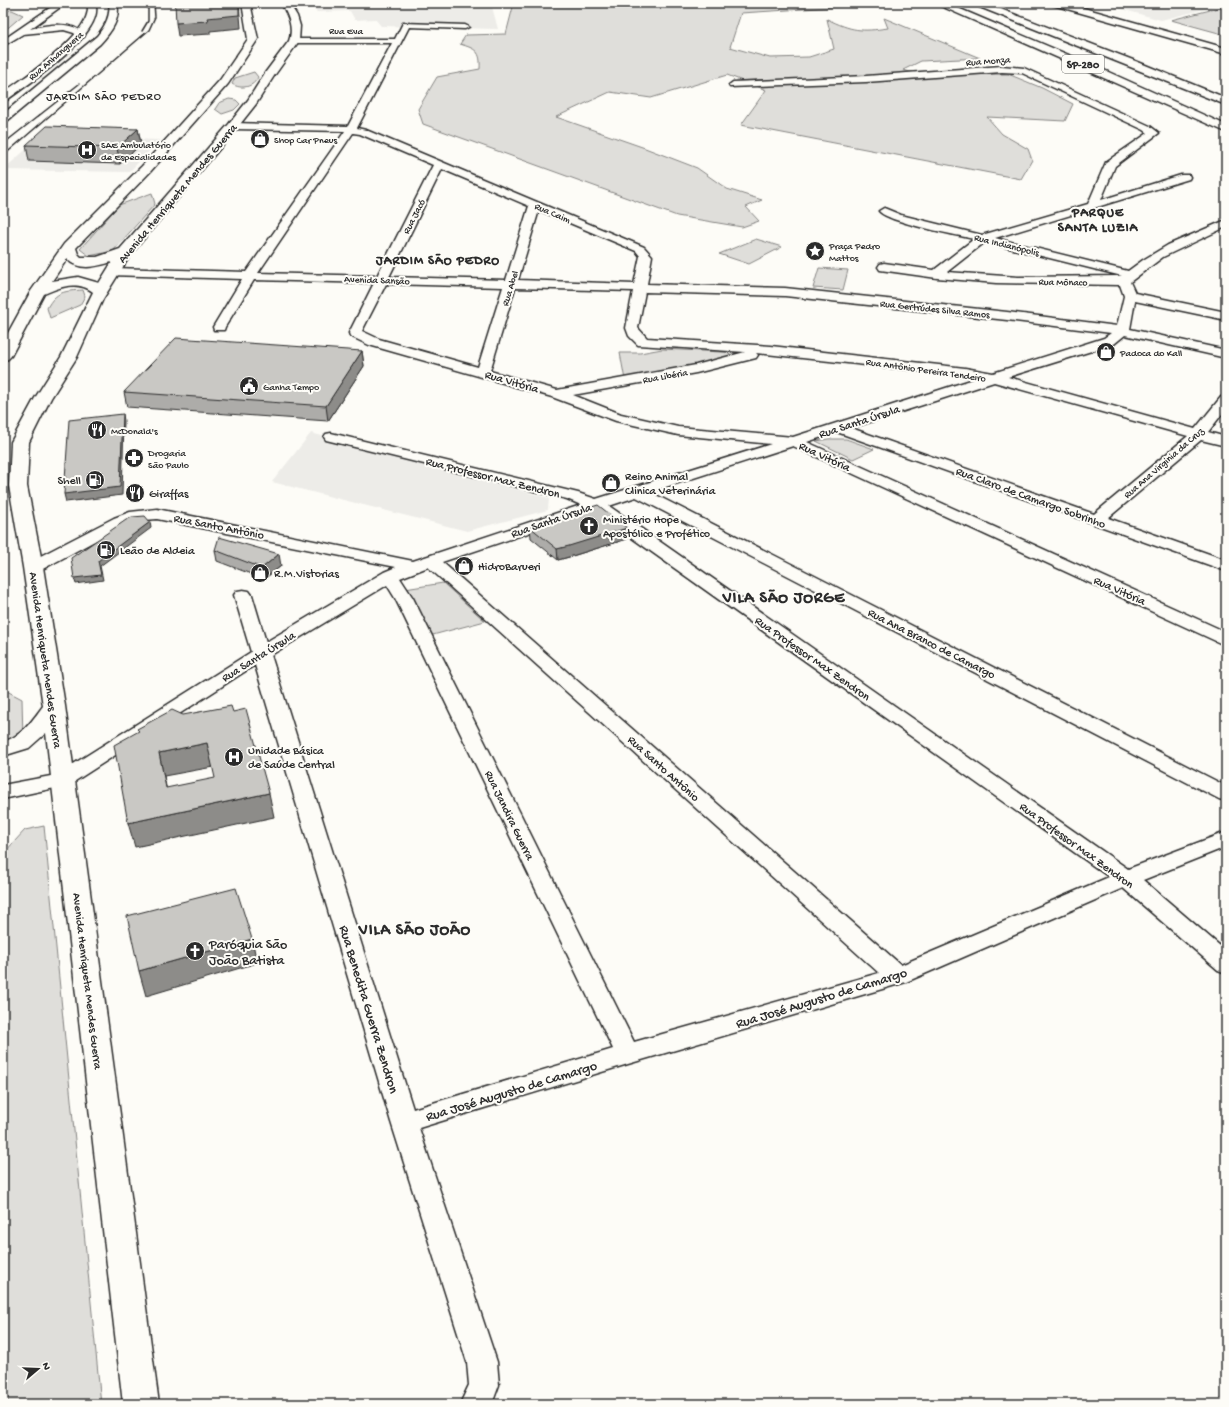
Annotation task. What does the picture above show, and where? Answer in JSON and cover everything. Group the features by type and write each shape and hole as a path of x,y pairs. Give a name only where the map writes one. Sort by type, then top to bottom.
{"main road":[{"name":"Rua Anhanguera","path":"3,98 81,35 91,20 93,13 91,3"},
{"path":"3,119 97,42 110,26 115,8 113,3"},
{"path":"3,356 38,291 69,247 139,177 206,101 228,88 254,39 246,3"},
{"path":"285,3 292,13 296,24 296,35 294,41"},
{"name":"SP-280","path":"938,3 1100,72 1226,129"},
{"path":"1056,3 1226,51"},
{"path":"1074,3 1226,45"},
{"path":"974,4 1134,64 1226,102"},
{"name":"SP-280","path":"974,4 1169,89"},
{"name":"Avenida Henriqueta Mendes Guerra","path":"141,1404 62,780 54,706 33,567 18,486 20,442 42,398 69,357 96,299 125,252 233,126 252,92 294,41"},
{"path":"1183,95 1205,105"},
{"path":"69,247 75,260 83,263 97,262 125,252"},
{"path":"38,291 56,283 73,281 89,283 102,291"},
{"path":"3,749 19,745 31,737 54,706"}],"street":[{"path":"3,44 21,33 62,3"},
{"path":"219,327 250,276 352,128 406,25 465,27"},
{"path":"21,33 38,29 61,28 74,30 81,35"},
{"name":"Rua Eva","path":"294,41 397,41"},
{"name":"Rua Monza","path":"733,85 866,79 1006,69 1024,71 1154,133 1110,164 1093,206"},
{"name":"Rua Caim","path":"233,126 352,128 636,247 643,251 646,256 641,289 632,328 634,333 643,342 666,344"},
{"name":"Rua Jacó","path":"355,333 439,164"},
{"path":"937,274 984,238 1184,177"},
{"name":"Rua Abel","path":"483,373 535,204"},
{"name":"Rua Indianópolis","path":"884,211 897,217 984,238 1128,278"},
{"path":"1123,331 1130,296 1128,278 1138,268 1167,250 1226,223"},
{"name":"Rua Mônaco","path":"884,267 937,274 1021,280 1128,278"},
{"name":"Avenida Sansão","path":"113,272 382,279 641,289"},
{"name":"Rua Gertrúdes Silva Ramos","path":"641,289 762,291 816,295 1123,331 1226,354"},
{"path":"1130,296 1226,316"},
{"name":"Rua Santa Úrsula","path":"62,780 260,654 390,576 422,563 637,491 1109,341 1123,331"},
{"name":"Rua Vitória","path":"355,333 374,342 557,394 616,417 678,430 794,441 1226,639"},
{"name":"Rua Antônio Pereira Tendeiro","path":"666,344 771,350 946,369 995,378 1226,442"},
{"name":"Rua Libéria","path":"557,394 696,369 771,350"},
{"name":"Rua Ana Virginia da Cruz","path":"1096,520 1198,435 1226,400"},
{"name":"Rua Claro de Camargo Sobrinho","path":"836,427 1226,566"},
{"name":"Rua Professor Max Zendron","path":"331,438 572,496 596,505 1126,878 1226,964"},
{"name":"Rua Ana Branco de Camargo","path":"637,491 1226,794"},
{"name":"Rua Santo Antônio","path":"33,567 120,521 130,517 157,514 422,563 898,976"},
{"name":"Rua Jandira Guerra","path":"390,576 404,598 628,1054"},
{"name":"Rua Benedita Guerra Zendron","path":"243,595 404,1122 482,1362 484,1385 477,1403 475,1404"},
{"path":"3,792 62,780"},
{"name":"Rua José Augusto de Camargo","path":"404,1122 628,1054 898,976 1126,878 1226,839"}],"shaded area":[{"path":"310,3 491,3 498,29 381,26 375,19 355,20 350,11 317,12"},
{"path":"514,3 846,3 850,6 741,13 730,47 770,58 809,57 834,49 827,19 857,30 871,30 888,28 884,18 980,58 921,61 903,70 922,75 1008,74 1042,88 1073,104 1065,121 987,117 1002,134 1028,149 1032,160 1021,179 741,125 766,90 727,75 651,98 610,92 556,117 697,168 727,189 762,200 746,207 759,221 742,227 677,216 423,124 418,109 437,77 480,69 480,58 474,49 460,44 466,35 506,34"},
{"path":"1100,3 1226,3 1226,4 1161,20"},
{"path":"1226,6 1226,35 1171,20"},
{"path":"12,10 23,15 3,32 3,11"},
{"path":"254,72 258,77 254,83 243,87 232,84 235,78"},
{"path":"229,99 236,100 240,104 234,110 222,114 215,109 219,103"},
{"name":"SAE Ambulatório de Especialidades","path":"41,136 160,140 129,172 3,170"},
{"path":"152,193 155,204 113,251 89,256 80,249 119,205"},
{"path":"756,239 782,247 749,264 719,254"},
{"path":"819,268 848,270 843,290 813,288"},
{"path":"83,290 85,296 80,305 50,318 47,308 54,298 62,293"},
{"path":"662,349 741,353 744,355 625,380 620,353 640,353"},
{"path":"311,433 549,498 548,510 467,531 272,482"},
{"path":"846,439 874,449 853,459 816,441"},
{"path":"443,583 485,621 429,636 405,589"},
{"path":"3,689 22,699 23,740 3,746"},
{"path":"44,826 101,1404 8,1404 3,1280 3,854 25,830"}],"building":[{"path":"175,3 239,3 239,15 207,18 208,21 176,23"},
{"path":"47,126 138,129 117,148 26,145"},
{"name":"Ganha Tempo","path":"176,338 362,351 326,406 124,392"},
{"path":"123,414 120,487 64,494 69,420"},
{"path":"598,505 627,528 557,549 530,527"},
{"path":"145,516 150,522 98,561 101,575 74,578 71,558 126,520 132,517"},
{"path":"219,537 279,554 262,568 215,550"},
{"path":"231,706 233,712 246,709 269,793 128,823 114,745 139,731 137,729 172,710 183,715","holes":["207,743 215,778 166,788 159,753"]},
{"path":"236,888 252,939 139,971 127,916"}],"railway":[{"path":"142,31 148,21 148,3"},
{"path":"3,156 149,30 155,17 154,3"},
{"path":"3,144 79,84"}],"place":[{"name":"Shop Car Pneus","path":"260,139"},
{"name":"SAE Ambulatório de Especialidades","path":"87,150"},
{"name":"Praça Pedro Mattos","path":"815,251"},
{"name":"Padoca do Kall","path":"1106,352"},
{"name":"Ganha Tempo","path":"249,386"},
{"name":"McDonald's","path":"97,430"},
{"name":"Drogaria São Paulo","path":"134,458"},
{"name":"Shell","path":"95,480"},
{"name":"Reino Animal Clinica Veterinária","path":"611,483"},
{"name":"Giraffas","path":"135,493"},
{"name":"Ministério Hope Apostólico e Profético","path":"589,526"},
{"name":"Leão de Aldeia","path":"106,550"},
{"name":"HidroBarueri","path":"464,566"},
{"name":"R.M.Vistorias","path":"260,573"},
{"name":"Unidade Básica de Saúde Central","path":"234,757"},
{"name":"Paróquia São João Batista","path":"195,951"}],"district":[{"name":"JARDIM SÃO PEDRO","path":"104,96"},
{"name":"PARQUE SANTA LUZIA","path":"1098,218"},
{"name":"JARDIM SÃO PEDRO","path":"438,259"},
{"name":"VILA SÃO JORGE","path":"784,596"},
{"name":"VILA SÃO JOÃO","path":"415,928"}]}
